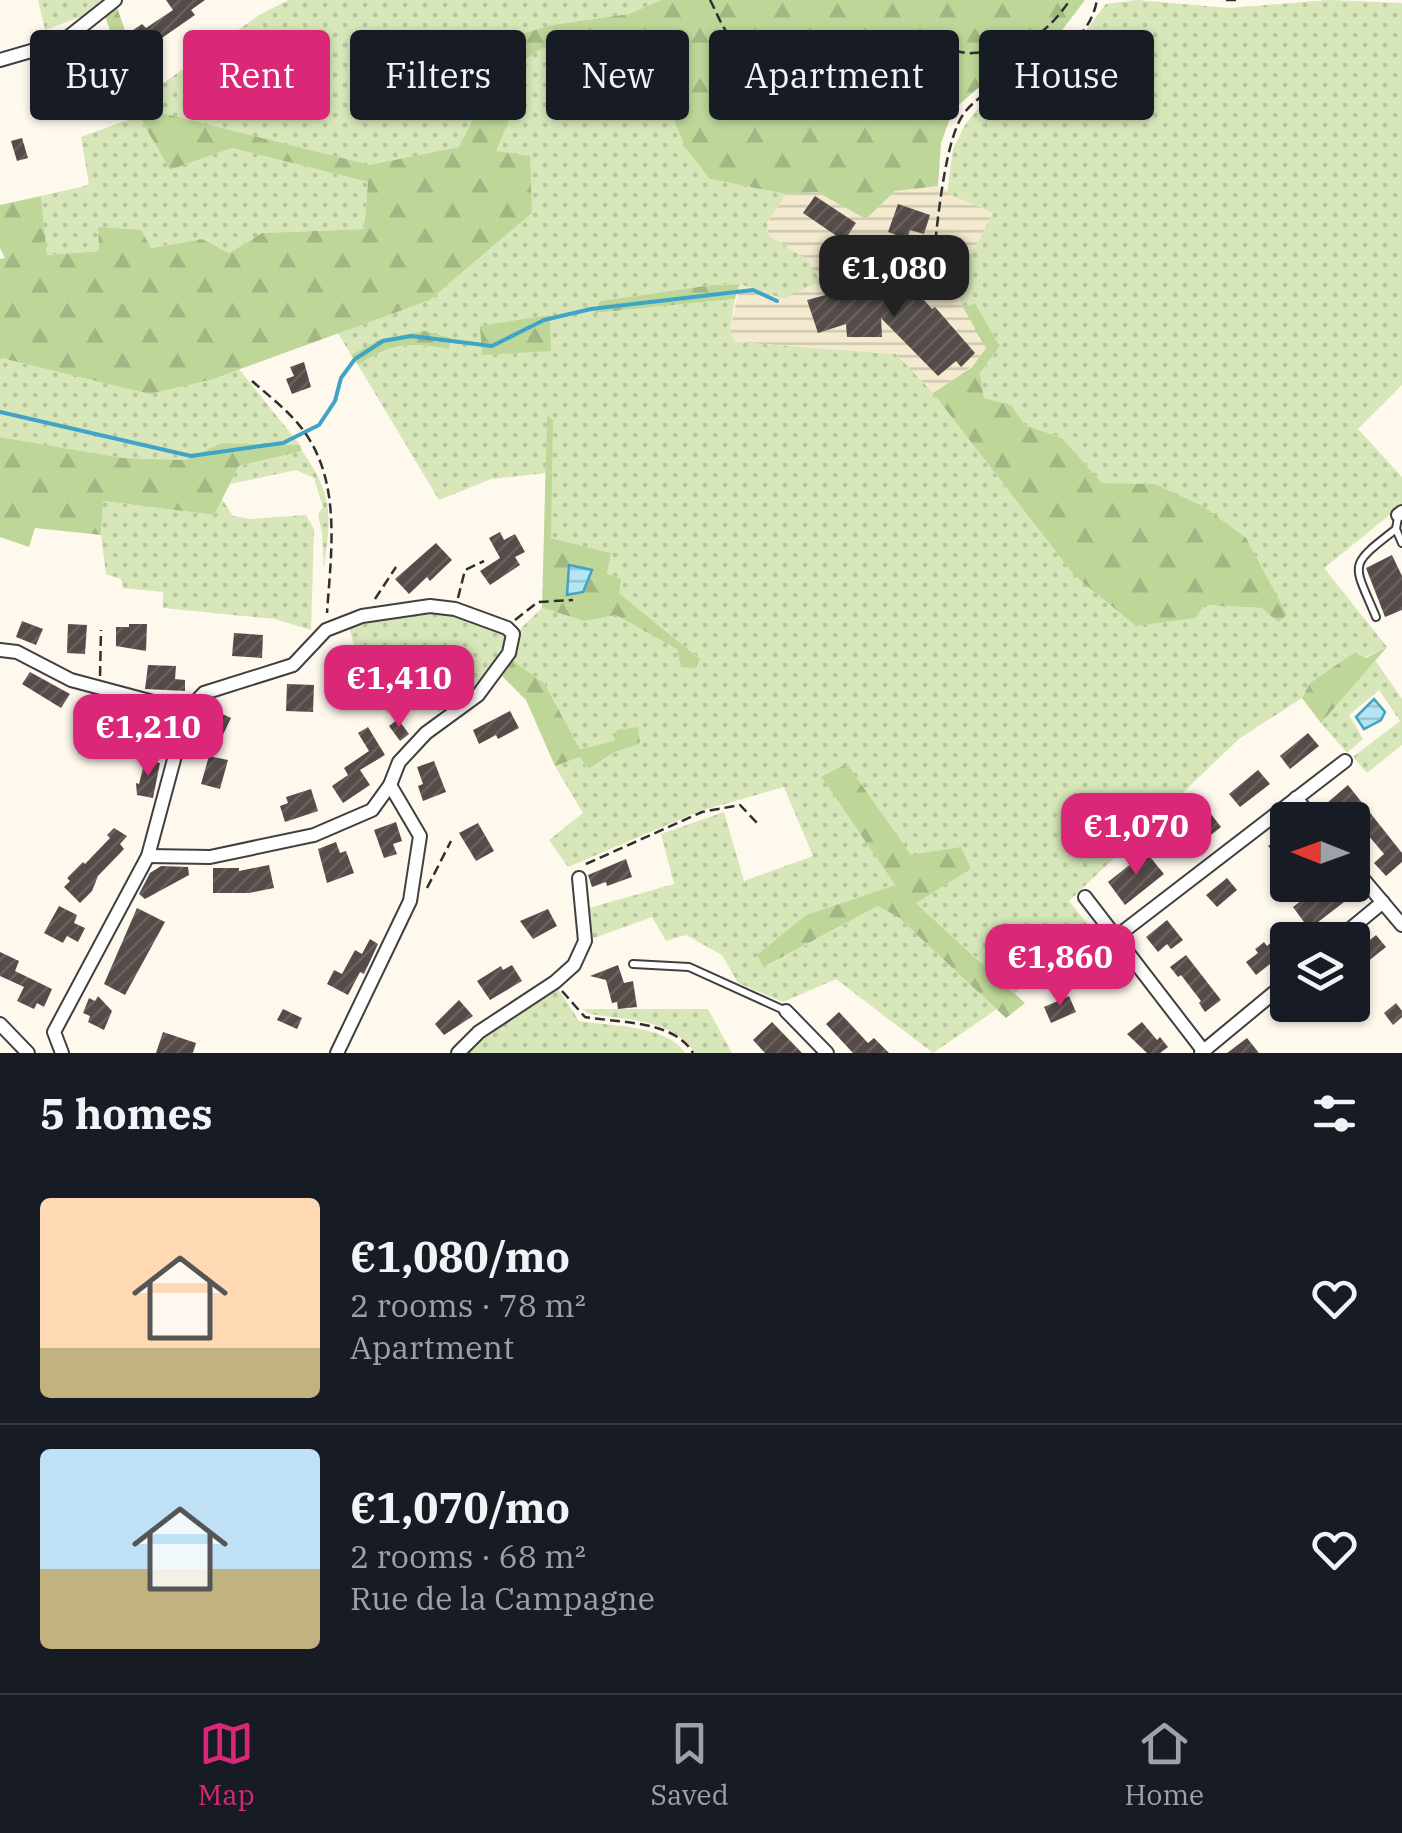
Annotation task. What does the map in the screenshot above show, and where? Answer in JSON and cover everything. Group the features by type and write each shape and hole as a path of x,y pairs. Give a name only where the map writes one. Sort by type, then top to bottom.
{"street":[{"path":"0,60 62,42 115,0"},
{"path":"62,1053 54,1032 148,856 187,712 204,693 293,665 326,630 362,616 430,606 455,609 510,631 509,653 478,695 426,733 399,762 390,785 372,810 314,835 210,857 148,856"},
{"path":"0,650 17,652 71,680 187,712"},
{"path":"1116,937 1345,761"},
{"path":"337,1053 410,901 420,836 390,785"},
{"path":"1296,798 1299,802"},
{"path":"458,1053 480,1032 574,966 586,941 579,878"},
{"path":"1370,887 1402,925"},
{"path":"1085,897 1203,1052 1270,996"},
{"path":"1359,922 1383,902"},
{"path":"786,1011 827,1053"},
{"path":"0,1024 28,1053"}],"lane":[{"path":"1399,519 1402,543"},
{"path":"1376,617 1356,570 1360,557 1399,519"},
{"path":"633,964 689,967 786,1011"}],"path":[{"path":"710,0 728,34 755,59 804,78 841,83 906,58 945,49 972,54 1033,41 1055,22 1070,0"},
{"path":"930,286 952,139 962,114 976,100 1046,62 1094,14 1097,0"},
{"path":"1226,0 1241,0"},
{"path":"252,381 304,431 324,475 334,518 326,630"},
{"path":"455,609 464,570 484,562"},
{"path":"362,616 396,568"},
{"path":"510,631 538,602 573,600"},
{"path":"100,688 101,630"},
{"path":"579,878 576,869 702,812 740,805 759,825"},
{"path":"410,901 429,887 451,841"},
{"path":"555,982 585,1017 663,1030 676,1035 693,1053"}],"shaded area":[{"path":"938,186 993,213 976,246 950,278 986,348 972,366 933,393 896,354 735,342 730,330 740,284 784,299 808,260 768,235 767,223 786,194 817,192 866,219 895,191"}],"green space":[{"path":"38,0 101,0 86,15 45,30"},
{"path":"289,0 661,0 629,14 526,32 350,30 350,120 526,120 526,59 546,45 546,120 674,120 686,149 710,179 786,194 767,223 768,235 808,260 820,281 784,299 740,284 712,285 601,301 596,313 735,299 730,330 735,342 896,354 933,393 1074,575 1204,605 1262,608 1155,484 1102,483 1062,438 1025,425 1010,405 984,398 980,373 1000,346 975,303 963,307 949,278 976,246 993,213 947,193 953,149 979,108 979,120 1154,120 1154,30 1086,30 1106,4 1137,0 1229,8 1328,0 1402,3 1402,385 1358,429 1402,477 1402,505 1324,568 1387,647 1310,683 1302,698 1240,738 1069,901 1098,937 1015,993 915,902 971,869 911,855 847,765 821,775 895,885 806,915 765,967 878,906 898,917 997,1009 933,1053 836,979 783,1002 738,983 722,955 686,935 666,941 652,917 591,939 589,908 674,884 661,834 724,812 744,881 813,856 784,787 700,811 568,867 549,840 583,813 555,766 580,757 588,769 615,752 640,744 615,741 580,749 544,683 511,659 521,628 542,608 585,621 616,615 700,659 619,593 607,574 611,553 551,538 547,416 546,473 491,479 439,500 358,365 402,346 449,349 451,339 411,334 376,343 351,355 338,333 430,300 532,213 459,147 370,166 189,120 330,120 330,30 238,30"},
{"path":"661,0 1085,0 1062,30 979,30 979,87 959,105 959,30 709,30 709,120 949,120 941,143 938,186 895,191 866,219 817,192 786,194 710,179 686,149 674,120 689,120 689,30 546,30 546,46 526,59 526,32 629,14"},
{"path":"116,5 125,30 110,30 104,13"},
{"path":"183,69 183,118 163,113 163,83"},
{"path":"163,113 370,165 459,147 472,120 509,120 496,151 530,156 532,213 430,300 213,379 150,394 1,358 0,361 0,259 5,258 0,248 0,205 41,196 47,255 99,251 98,227 141,230 151,248 202,239 229,253 262,233 364,229 368,182 232,148 170,170 141,120 163,120"},
{"path":"128,120 141,120 170,170 232,148 368,182 364,229 262,233 229,253 202,239 150,248 98,228 99,251 47,255 41,196 89,185 81,137"},
{"path":"740,284 735,299 595,313 600,301"},
{"path":"975,303 1000,346 980,373 984,398 1011,405 1025,425 1062,438 1102,483 1155,484 1204,507 1246,538 1287,615 1278,622 1262,608 1205,605 1195,618 1136,626 1074,575 933,393 972,367 986,348 963,307"},
{"path":"550,315 551,351 482,355 480,326"},
{"path":"424,331 451,338 449,349 402,346 358,365 351,355 381,339"},
{"path":"0,358 150,393 239,369 300,445 221,443 187,460 123,458 0,437"},
{"path":"547,415 553,420 551,538 611,553 607,574 621,579 619,593 700,659 696,668 681,667 677,649 616,615 585,621 542,608"},
{"path":"0,437 123,458 186,460 221,443 300,445 302,451 239,466 214,515 103,501 101,535 35,528 29,547 0,537"},
{"path":"302,451 320,481 328,506 324,568 318,514 323,507 314,478 296,470 230,484 239,466"},
{"path":"222,499 233,516 251,519 306,515 314,529 311,630 275,619 163,608 163,592 123,588 121,579 106,574 102,501 214,515"},
{"path":"429,611 461,612 508,636 489,673 439,712 423,694 387,713 372,693 344,701 337,683 357,658 349,627"},
{"path":"1387,647 1321,723 1302,698 1310,683 1354,653 1366,658"},
{"path":"511,659 544,683 580,749 614,741 617,730 638,727 640,744 615,752 588,769 580,757 555,766 526,700 502,676"},
{"path":"1375,660 1402,699 1402,745 1367,773 1353,757 1400,721 1379,690 1349,715 1363,739 1347,753 1321,723"},
{"path":"847,764 911,855 961,847 971,869 916,903 1025,1003 1006,1018 898,917 878,906 764,967 757,955 806,915 895,885 821,776"},
{"path":"557,987 579,1021 652,1032 677,1044 685,1053 461,1053"},
{"path":"582,1009 708,1009 732,1053 695,1053 675,1033 662,1027 590,1014"}],"water":[{"path":"569,565 592,570 583,592 567,595"},
{"path":"1374,699 1385,712 1381,720 1364,729 1356,717"}],"building":[{"path":"166,0 205,0 191,10 195,15 163,37 163,30 133,30 142,24 146,28 173,10"},
{"path":"22,138 28,158 17,161 11,141"},
{"path":"815,196 856,223 844,241 803,213"},
{"path":"898,204 930,215 924,234 910,230 907,239 888,232"},
{"path":"903,270 924,285 916,291 975,353 961,367 956,361 938,376 881,318 882,337 847,337 846,324 818,333 807,300 874,282 879,297"},
{"path":"304,362 311,387 292,394 286,379 294,376 290,367"},
{"path":"500,532 504,540 515,534 525,552 515,557 520,565 490,585 480,571 500,558 489,538"},
{"path":"436,543 452,560 409,594 395,579"},
{"path":"1392,555 1402,576 1402,610 1385,617 1366,568"},
{"path":"22,621 43,629 36,645 16,637"},
{"path":"68,624 87,625 85,654 67,653"},
{"path":"147,624 146,651 116,646 116,627"},
{"path":"234,633 263,635 262,658 232,656"},
{"path":"148,665 176,666 175,679 185,680 185,691 145,689"},
{"path":"30,672 70,694 61,708 22,684"},
{"path":"287,684 314,685 313,712 286,711"},
{"path":"89,709 129,719 138,715 158,719 154,735 109,724 108,730 91,727 87,723"},
{"path":"510,711 519,728 479,744 473,730"},
{"path":"218,712 231,718 220,741 208,735"},
{"path":"398,719 409,734 400,741 389,726"},
{"path":"368,727 385,755 360,770 370,785 343,803 332,786 348,775 344,768 369,751 358,733"},
{"path":"1308,733 1319,746 1290,769 1280,756"},
{"path":"209,756 228,760 220,789 201,784"},
{"path":"145,760 160,763 153,798 137,795 136,783 139,784"},
{"path":"434,761 446,792 423,801 417,767"},
{"path":"1258,770 1270,784 1240,807 1229,794"},
{"path":"1348,785 1362,802 1328,802"},
{"path":"311,789 318,811 285,822 280,806 288,803 286,797"},
{"path":"1204,805 1221,827 1183,857 1166,835"},
{"path":"1370,813 1402,853 1402,862 1386,876 1374,863 1384,854 1370,837"},
{"path":"396,822 402,841 393,844 397,854 384,858 374,830"},
{"path":"478,823 494,851 476,861 459,833"},
{"path":"114,828 127,836 120,844 124,849 98,876 92,891 80,903 64,887 70,881 67,878 110,838 107,835"},
{"path":"336,842 340,853 346,851 354,873 327,883 318,849"},
{"path":"1146,852 1164,874 1125,905 1108,882"},
{"path":"626,859 632,877 592,887 588,875"},
{"path":"269,865 274,888 213,893 213,868 239,871"},
{"path":"161,866 188,867 189,875 145,899 139,894 150,873"},
{"path":"1227,878 1237,890 1217,907 1206,895"},
{"path":"1300,902 1344,902 1318,922 1304,922 1293,907"},
{"path":"59,906 77,915 74,923 85,928 78,942 67,936 63,943 44,933"},
{"path":"137,908 165,922 125,995 104,984"},
{"path":"548,909 557,926 533,939 520,921"},
{"path":"1167,920 1183,940 1171,949 1167,944 1158,952 1146,937"},
{"path":"1376,935 1386,947 1370,960 1370,940"},
{"path":"370,939 378,944 364,974 360,972 348,995 327,984 334,970 342,974 355,950 362,954"},
{"path":"1264,942 1267,946 1270,943 1270,964 1256,975 1246,962"},
{"path":"0,952 19,961 15,971 52,989 44,1007 37,1003 34,1009 17,1001 24,987 0,976"},
{"path":"1186,955 1221,1000 1205,1012 1181,975 1178,977 1170,967"},
{"path":"512,965 522,981 490,1000 477,981 501,966 503,970"},
{"path":"618,965 624,983 633,981 637,1007 618,1009 617,1002 612,1003 606,980 590,976"},
{"path":"98,996 112,1011 104,1030 88,1022 90,1016 83,1013 89,998 95,1001"},
{"path":"1069,996 1076,1012 1051,1023 1044,1007"},
{"path":"459,1000 473,1016 444,1035 435,1024"},
{"path":"1396,1003 1402,1017 1393,1025 1384,1013"},
{"path":"283,1009 302,1018 297,1029 277,1020"},
{"path":"839,1012 868,1043 874,1038 889,1053 853,1053 826,1024"},
{"path":"772,1022 802,1053 765,1053 753,1040"},
{"path":"1142,1022 1168,1047 1160,1053 1147,1053 1127,1034"},
{"path":"163,1032 196,1043 193,1053 156,1053"},
{"path":"1247,1038 1259,1053 1227,1053"}],"waterway":[{"path":"0,412 191,456 283,443 319,425 335,401 341,378 355,359 383,341 411,336 492,346 544,320 591,309 753,290 777,301"}]}
